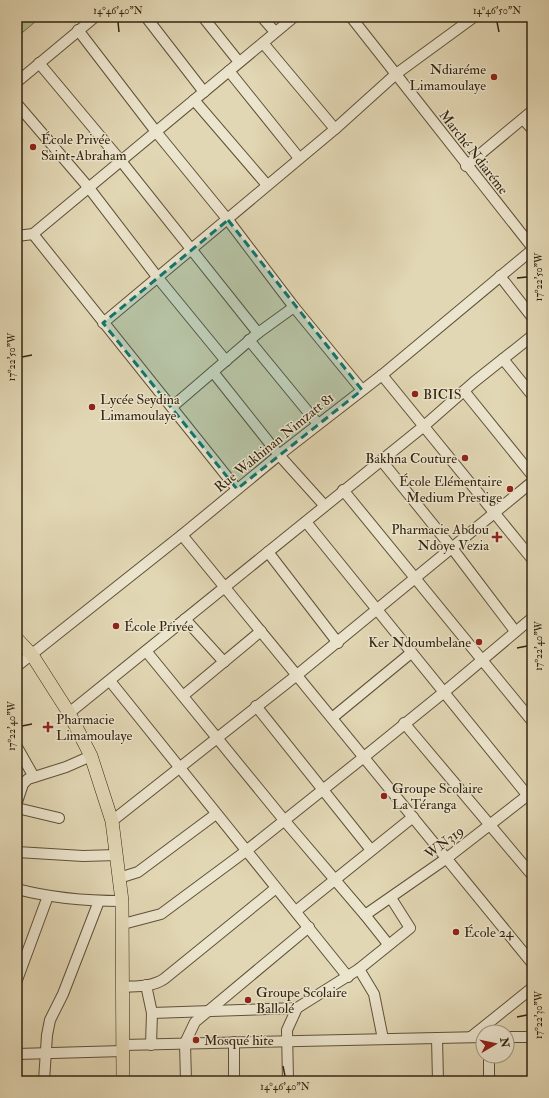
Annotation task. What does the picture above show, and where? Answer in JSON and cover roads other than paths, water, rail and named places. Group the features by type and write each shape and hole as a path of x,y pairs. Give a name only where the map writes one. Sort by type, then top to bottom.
{"main road":[{"path":"17,639 32,654 69,713 92,756 112,821 117,854 123,924 123,1081"}],"street":[{"path":"17,82 94,17"},
{"path":"146,17 204,92"},
{"path":"203,17 239,62"},
{"path":"262,17 275,32"},
{"path":"17,236 33,234 294,17"},
{"name":"Marché Ndiaréme","path":"351,17 532,249"},
{"path":"103,323 228,220 267,185 335,129 396,74 462,21 474,17"},
{"path":"78,30 228,220 294,307 362,390"},
{"path":"263,43 335,129"},
{"path":"39,63 121,161 258,333"},
{"path":"229,71 299,158"},
{"path":"194,100 267,185"},
{"path":"17,104 88,188 158,278 226,361"},
{"path":"466,166 532,111"},
{"path":"523,118 532,129"},
{"path":"33,234 237,489"},
{"name":"Rue Wakhinan Nimzatt 81","path":"17,666 182,535 279,455 382,375 532,249"},
{"path":"500,276 532,317"},
{"path":"172,407 249,340 294,307"},
{"path":"69,713 306,522 324,505 424,426 464,391 532,336"},
{"path":"249,340 318,424"},
{"path":"503,359 532,395"},
{"path":"213,372 279,455 324,505"},
{"path":"382,375 532,559"},
{"path":"464,391 532,475"},
{"path":"381,460 452,548 515,631"},
{"path":"112,821 256,706 338,643 416,580 452,548 532,482"},
{"path":"343,490 532,721"},
{"path":"306,522 443,693 530,794"},
{"path":"182,535 532,963"},
{"path":"268,552 338,643"},
{"path":"123,924 161,914 246,851 443,693 532,618"},
{"path":"184,619 224,662"},
{"path":"184,696 261,631"},
{"path":"146,651 284,820 334,880 366,915 388,944"},
{"path":"332,718 411,653"},
{"path":"110,681 276,888 309,926 348,977"},
{"path":"256,706 371,850"},
{"path":"404,723 530,870"},
{"path":"17,747 34,777"},
{"path":"17,802 23,784 34,777 66,767 92,756"},
{"name":"WN319","path":"366,915 447,858 530,794"},
{"path":"17,808 59,818"},
{"path":"119,878 138,872 216,814"},
{"path":"296,911 413,817"},
{"path":"17,852 83,856 117,854"},
{"path":"123,987 159,983 276,888"},
{"path":"17,889 48,896 99,901 122,901"},
{"path":"17,980 48,896"},
{"path":"152,1013 297,1008 348,977 410,928 391,898"},
{"path":"44,1081 50,1020 63,994 99,901"},
{"path":"186,1081 185,1043 195,1022 309,926"},
{"path":"359,969 374,994 383,1039"},
{"path":"146,985 152,1013 151,1045"},
{"path":"471,1037 532,988"},
{"path":"288,1081 287,1030 297,1008"},
{"path":"17,1054 46,1054 185,1043 475,1037"},
{"path":"515,1037 532,1037"},
{"path":"437,1038 438,1081"},
{"path":"234,1042 234,1081"},
{"path":"489,1064 489,1081"}],"place":[{"name":"Ndiaréme Limamoulaye","path":"494,77"},
{"name":"École Privée Saint-Abraham","path":"33,147"},
{"name":"BICIS","path":"415,394"},
{"name":"Lycée Seydina Limamoulaye","path":"92,407"},
{"name":"Bakhna Couture","path":"465,458"},
{"name":"École Elémentaire Medium Prestige","path":"510,489"},
{"name":"Pharmacie Abdou Ndoye Vezia","path":"497,537"},
{"name":"École Privée","path":"116,626"},
{"name":"Ker Ndoumbelane","path":"479,642"},
{"name":"Pharmacie Limamoulaye","path":"48,727"},
{"name":"Groupe Scolaire La Téranga","path":"384,796"},
{"name":"École 24","path":"456,932"},
{"name":"Groupe Scolaire Ballolé","path":"248,1000"},
{"name":"Mosqué hite","path":"196,1040"}]}
